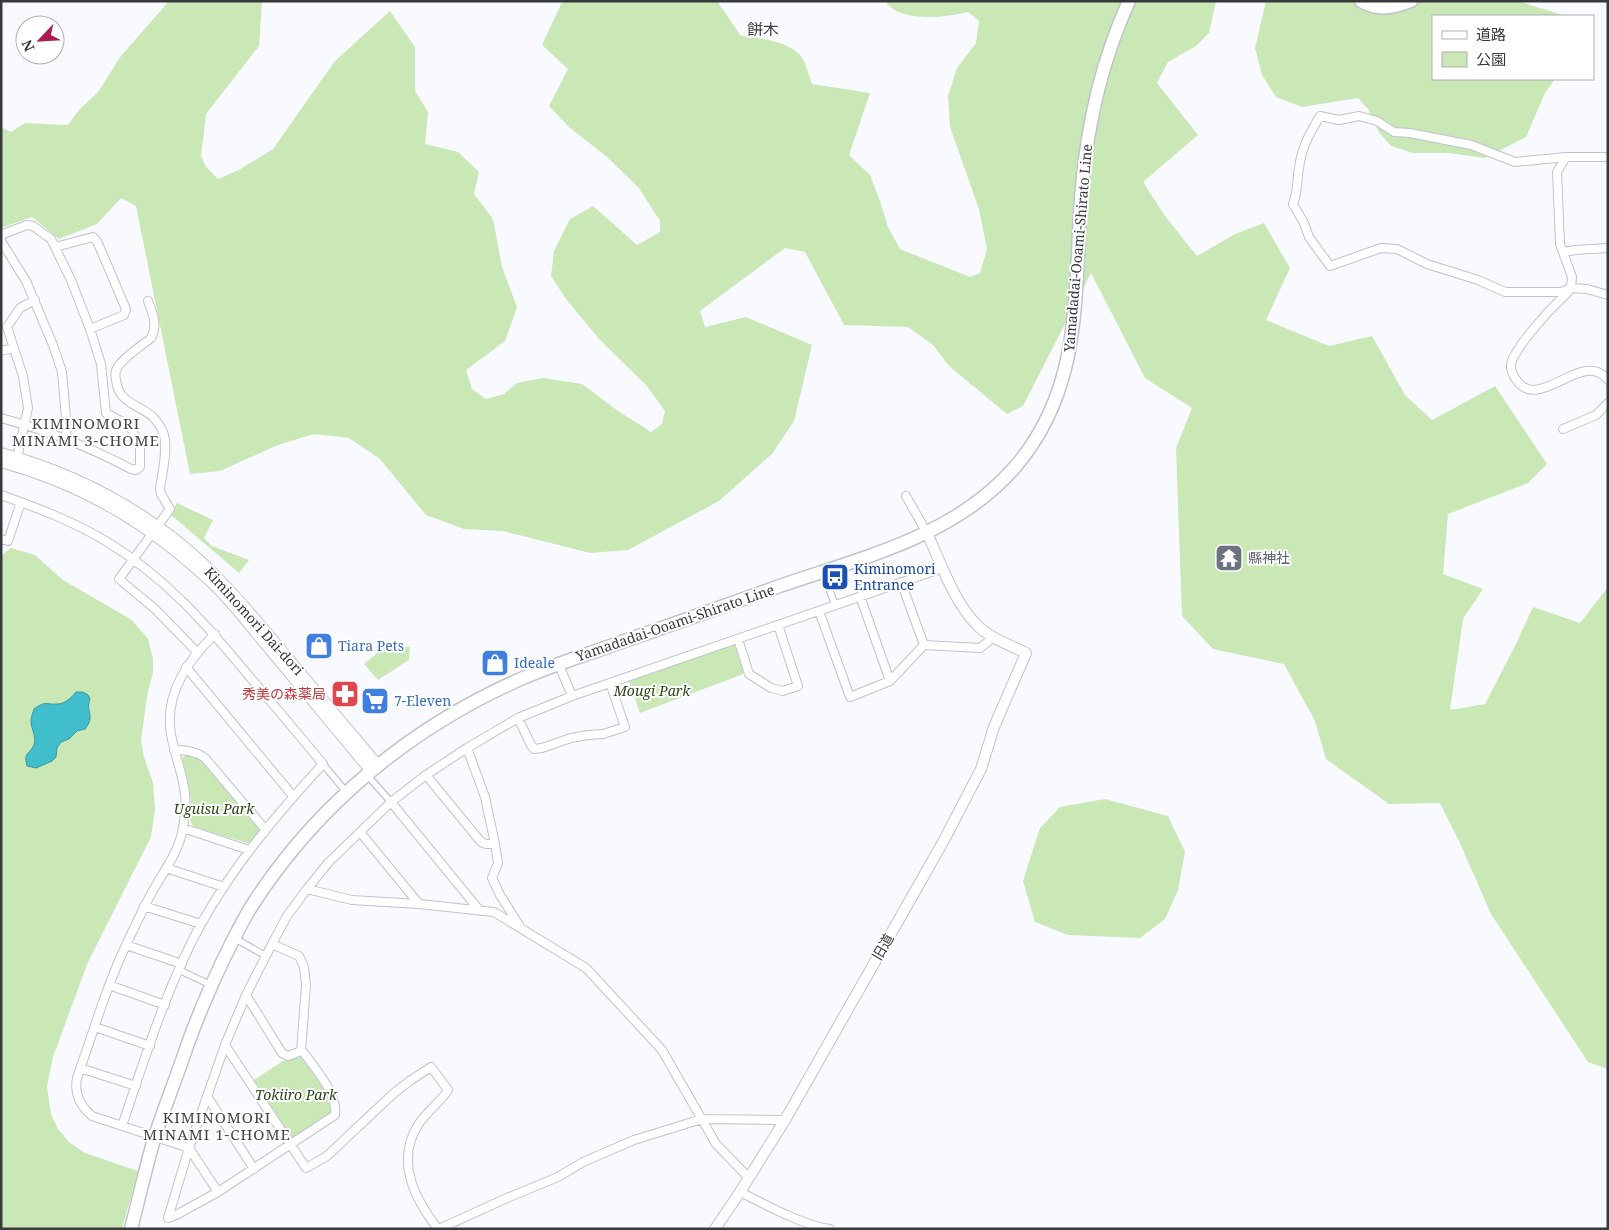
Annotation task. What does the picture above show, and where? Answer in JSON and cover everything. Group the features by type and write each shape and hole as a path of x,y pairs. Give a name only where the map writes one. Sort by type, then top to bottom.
{"main road":[{"name":"Yamadadai-Ooami-Shirato Line","path":"130,1229 155,1137 194,1026 234,938 252,905 306,833 372,770 420,734 463,708 527,676 927,533 959,516 1003,481 1028,450 1049,417 1056,401 1067,363 1073,327 1082,188 1088,134 1107,56 1130,1"},
{"path":"1361,1 1378,8 1395,7 1410,1"}],"street":[{"path":"1608,158 1566,157 1515,162 1471,145 1410,133 1394,132 1377,121 1359,116 1339,120 1320,116 1305,141 1298,169 1298,191 1293,204 1304,223 1309,237 1330,266 1381,248 1397,249 1427,264 1478,280 1505,292 1562,292 1571,288 1587,289 1608,295"},
{"path":"1566,157 1557,172 1560,244 1572,277 1571,288 1516,351 1510,364 1511,370 1516,380 1522,386 1534,390 1586,371 1595,371 1603,374 1608,380"},
{"path":"1,237 3,234 11,231 26,226 33,226 51,239 56,247 90,329 101,364 106,413 130,426 140,447 140,466 136,470 131,469 105,455 65,439 26,424 1,418"},
{"path":"56,247 92,237 97,241 126,309 124,315 90,329"},
{"path":"1,241 26,281 35,300 62,372 67,430 65,439"},
{"path":"1563,252 1608,248"},
{"path":"18,458 28,408 23,376 7,327 20,308 35,300"},
{"path":"148,301 155,322 154,332 151,338 119,365 115,372 116,384 121,394 131,404 152,416 164,434 165,444 160,489 170,509 119,579 161,614 197,652"},
{"path":"1,351 14,348"},
{"path":"1563,429 1596,415 1608,403"},
{"name":"Kiminomori Dai-dori","path":"1,453 54,470 96,489 155,530 203,574 274,648 372,770"},
{"name":"Kiminomori Dai-dori","path":"1,462 55,480 155,530"},
{"path":"1,495 60,517 109,543 134,559 175,592 215,634 347,792"},
{"path":"819,611 850,697 890,681 924,645 980,648 994,637 977,626 957,597 927,533 906,496"},
{"path":"1,539 8,541 21,502"},
{"path":"301,1051 332,1095 336,1108 335,1116 218,1192 168,1218 189,1148 225,1045 246,995 287,916 328,863 391,802 467,748 518,718 572,696 943,568"},
{"path":"823,571 835,605"},
{"path":"901,582 924,645"},
{"path":"860,596 890,681"},
{"path":"738,639 749,674 771,688 784,691 798,686 778,625"},
{"path":"215,634 197,652 186,667 172,699 170,732 185,793 183,828 177,849 144,906 126,945 109,985 80,1068 76,1086 81,1104 92,1116 189,1148 218,1192"},
{"name":"旧道","path":"715,1229 785,1120 942,842 981,769 994,726 1026,653 994,637"},
{"path":"559,664 572,696"},
{"path":"186,667 293,796"},
{"path":"518,718 530,745 534,749 571,738 588,734 604,734 625,727 610,683"},
{"path":"467,748 485,796 495,844 498,863 492,878 521,928"},
{"path":"174,750 190,750 205,758 265,829"},
{"path":"122,1126 165,1005 202,924 249,850 293,796 323,764"},
{"path":"372,770 391,802 480,910"},
{"path":"426,776 481,842 495,844"},
{"path":"183,828 249,850"},
{"path":"360,832 419,904"},
{"path":"166,868 224,887"},
{"path":"307,889 352,900 419,904 494,912 586,968 662,1050 716,1144 749,1178"},
{"path":"144,906 202,924"},
{"path":"501,916 506,915 509,910"},
{"path":"234,938 266,956"},
{"path":"272,944 299,956 304,967 306,985 301,1051"},
{"path":"126,945 181,967 211,985"},
{"path":"109,985 165,1005"},
{"path":"246,995 282,1053 288,1056 301,1051"},
{"path":"95,1027 150,1046"},
{"path":"225,1045 306,1168 327,1156 394,1093 431,1067 448,1090 443,1098 418,1124 409,1144 408,1163 409,1179 414,1190 426,1213 439,1229 490,1205 558,1177 582,1162 634,1140 702,1119 785,1120"},
{"path":"80,1068 136,1086"},
{"path":"207,1096 254,1169"},
{"path":"740,1192 800,1220 821,1228 830,1229"}],"green space":[{"path":"169,1 262,1 259,46 206,114 201,156 206,167 218,179 239,170 273,149 335,61 390,11 415,47 415,91 428,112 425,144 458,152 479,172 474,194 493,219 502,267 517,307 505,341 466,370 472,389 486,399 504,394 517,383 543,378 582,384 618,411 651,432 662,424 665,411 646,385 600,340 566,299 551,276 554,251 570,219 593,206 637,245 660,232 660,221 639,188 607,157 569,127 549,106 568,69 542,45 561,4 565,1 717,1 741,36 781,43 795,50 802,57 812,84 870,93 849,155 870,175 888,227 900,249 970,277 980,273 987,249 979,209 950,127 948,96 957,68 976,43 979,21 968,12 941,17 913,16 896,11 884,1 1216,1 1209,33 1196,46 1168,62 1157,83 1198,135 1143,182 1165,216 1197,256 1235,234 1264,223 1290,268 1266,320 1329,346 1372,336 1405,395 1432,420 1495,386 1547,464 1528,483 1448,514 1443,574 1483,589 1463,619 1450,710 1485,704 1533,607 1580,623 1608,587 1608,1069 1588,1062 1491,914 1440,803 1389,804 1326,759 1315,721 1284,664 1213,649 1182,616 1176,448 1192,408 1145,378 1091,273 1023,406 1007,414 949,366 933,345 908,327 844,325 805,252 785,248 700,311 705,327 746,317 812,345 794,421 772,454 719,501 628,550 590,553 503,531 464,529 426,515 380,459 349,438 314,434 278,445 220,471 190,474 136,206 121,198 97,224 59,239 32,217 1,228 1,127 11,132 25,123 68,125 78,111 98,92 121,56"},
{"path":"1266,1 1518,1 1563,15 1432,15 1432,80 1554,80 1545,93 1526,137 1485,158 1449,153 1413,153 1391,146 1378,131 1368,109 1358,98 1302,107 1276,97 1262,75 1255,48"},
{"path":"177,503 213,520 204,538 212,546 249,560 239,573 170,514"},
{"path":"11,548 35,555 63,580 132,620 148,639 153,659 153,673 147,696 141,741 144,757 153,783 155,809 151,837 88,962 53,1057 47,1086 51,1114 58,1129 69,1142 85,1153 138,1171 122,1229 1,1229 1,556"},
{"path":"387,645 410,647 409,660 378,680 364,664"},
{"name":"Mougi Park","path":"731,645 736,647 746,673 640,713 629,681"},
{"name":"Uguisu Park","path":"188,755 201,759 258,825 260,831 251,843 194,827 190,821 191,798 182,759"},
{"path":"1105,799 1168,816 1185,852 1178,890 1165,919 1140,938 1068,935 1035,922 1023,881 1040,828 1060,807"},
{"name":"Tokiiro Park","path":"301,1057 306,1059 332,1100 333,1112 294,1138 291,1137 254,1080 283,1061"}],"water":[{"path":"76,692 83,692 90,699 90,720 85,729 77,731 69,739 61,742 57,748 56,757 52,761 36,768 27,766 26,756 35,742 31,721 34,709 44,704 63,703"}],"place":[{"name":"縣神社","path":"1229,558"},
{"name":"Kiminomori Entrance","path":"835,577"},
{"name":"Tiara Pets","path":"319,646"},
{"name":"Ideale","path":"495,663"},
{"name":"秀美の森薬局","path":"345,694"},
{"name":"7-Eleven","path":"375,701"}],"district":[{"name":"餅木","path":"763,29"},
{"name":"KIMINOMORI MINAMI 3-CHOME","path":"86,432"},
{"name":"KIMINOMORI MINAMI 1-CHOME","path":"217,1126"}]}
